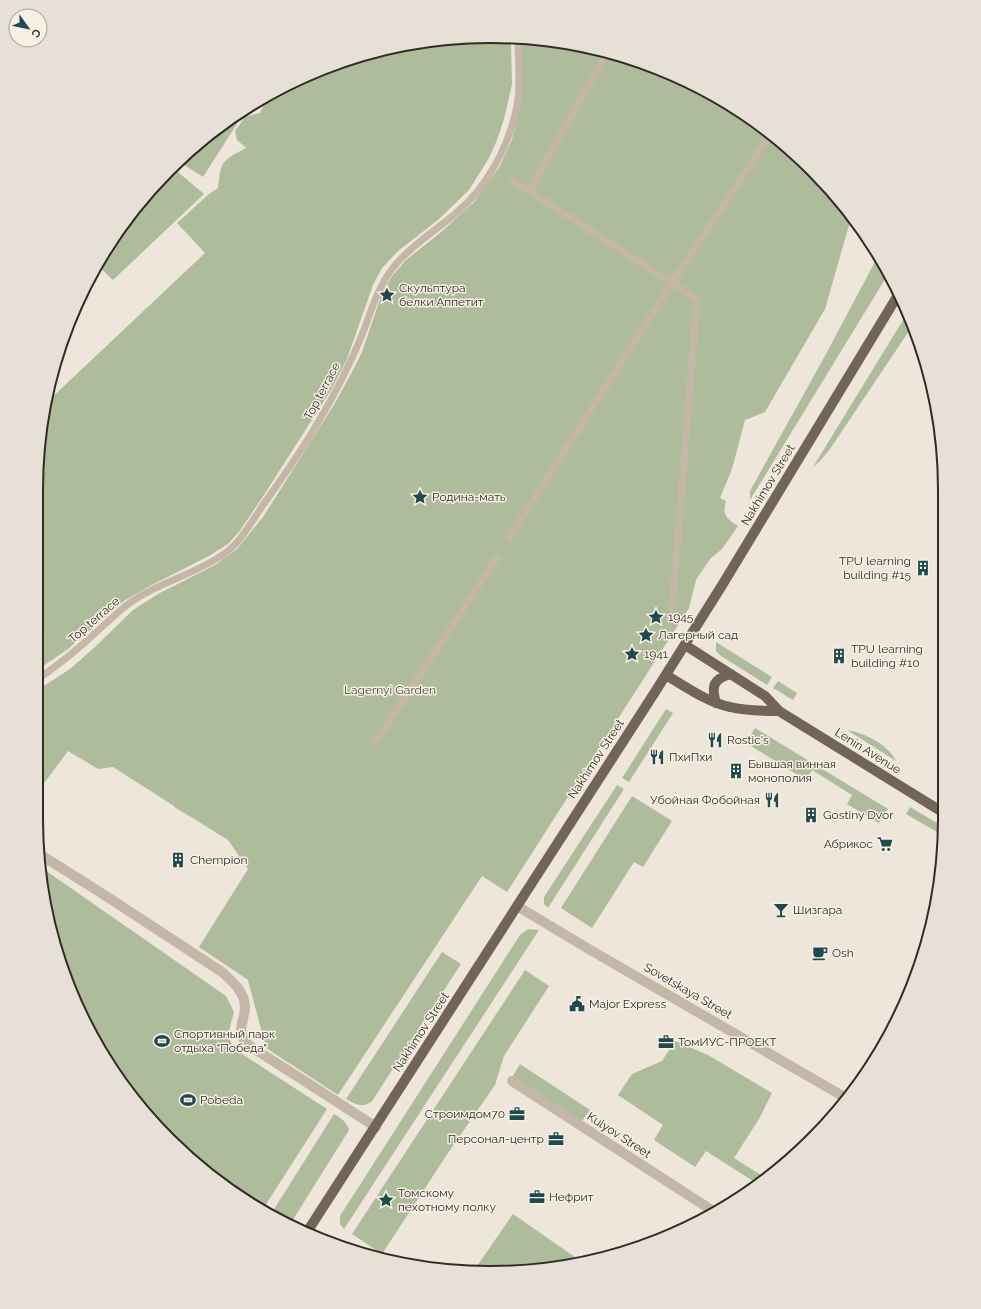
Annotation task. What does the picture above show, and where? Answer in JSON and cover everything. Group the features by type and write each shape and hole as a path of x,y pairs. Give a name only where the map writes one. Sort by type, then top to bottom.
{"main road":[{"name":"Nakhimov Street","path":"310,1228 685,645 895,300"},
{"name":"Lenin Avenue","path":"685,645 764,696 779,711 938,809"},
{"path":"716,703 713,692 716,682 722,677 731,674"},
{"path":"666,675 716,703 728,707 745,710 779,711"}],"street":[{"name":"Top terrace","path":"43,675 69,656 128,604 157,587 226,553 244,532 308,438 333,397 364,330 373,303 393,267 457,213 478,191 494,168 507,140 517,106 519,78 518,44"},
{"path":"530,191 604,58"},
{"path":"509,538 672,283 768,139"},
{"path":"512,180 697,299 672,610"},
{"path":"375,743 497,558"},
{"path":"45,858 222,972 235,984 242,994 245,1007 241,1026 243,1038 250,1046 376,1126"},
{"name":"Sovetskaya Street","path":"517,906 842,1096"},
{"name":"Kulyov Street","path":"512,1081 709,1209"}],"green space":[{"path":"461,44 511,44 512,84 504,119 489,158 469,190 438,220 398,251 382,268 373,285 347,359 331,390 239,532 228,544 209,556 124,601 68,649 43,666 44,461 47,432 54,396 205,253 177,223 209,194 218,188 220,172 224,162 246,148 237,140 235,131 245,117 260,113 263,105 293,89 319,77 375,58 432,47"},
{"name":"Lagernyi Garden","path":"521,44 549,47 606,58 662,77 714,103 763,135 807,174 827,195 850,223 825,309 765,412 745,420 732,469 720,498 726,501 724,510 726,516 730,521 738,526 722,549 710,559 696,580 689,608 507,892 482,876 338,1095 266,1048 248,980 199,947 248,869 228,840 113,767 98,769 68,751 43,785 43,686 70,669 133,610 158,594 215,565 237,549 263,517 335,403 362,352 382,293 392,276 406,260 440,233 474,202 500,166 512,139 521,103"},
{"path":"240,120 203,177 184,165 218,135"},
{"path":"177,171 204,194 113,280 102,269 103,267 135,218 154,195"},
{"path":"875,262 885,280 750,500 750,491"},
{"path":"904,319 909,332 830,449 813,467"},
{"path":"716,642 772,677 767,685 721,656 716,651"},
{"path":"778,681 797,693 793,700 773,688"},
{"path":"666,709 673,713 629,782 622,778"},
{"path":"755,728 888,809 879,823 847,804 852,795 812,770 806,780 746,743"},
{"path":"847,730 875,740 887,749 896,761"},
{"path":"617,785 624,789 548,908 544,904 544,897"},
{"path":"632,796 672,821 643,867 634,862 592,928 561,908"},
{"path":"910,807 938,823 938,832 906,814"},
{"name":"Спортивный парк отдыха \"Победа\"","path":"46,871 226,996 234,1012 228,1035 233,1048 327,1109 265,1205 218,1174 195,1155 154,1114 135,1091 118,1067 89,1016 77,990 58,934"},
{"path":"528,929 539,930 344,1229 340,1224 340,1216 520,935"},
{"path":"442,952 461,964 372,1101 362,1105 346,1099"},
{"path":"525,970 549,986 504,1056 495,1085 448,1153 383,1253 379,1252 352,1234"},
{"path":"675,1041 708,1055 772,1093 759,1119 734,1158 761,1176 753,1181 706,1151 695,1167 654,1140 663,1125 618,1095 632,1074 662,1061"},
{"path":"520,1064 590,1110 582,1121 513,1076"},
{"path":"334,1114 339,1117 347,1125 349,1130 293,1220 274,1210"},
{"path":"513,1214 575,1257 520,1265 477,1266"}],"place":[{"name":"Скульптура белки Аппетит","path":"387,295"},
{"name":"Родина-мать","path":"420,497"},
{"name":"TPU learning building #15","path":"923,568"},
{"name":"1945","path":"656,617"},
{"name":"Лагерный сад","path":"646,635"},
{"name":"1941","path":"632,654"},
{"name":"TPU learning building #10","path":"839,656"},
{"name":"Rostic's","path":"715,740"},
{"name":"ПхиПхи","path":"657,757"},
{"name":"Бывшая винная монополия","path":"736,771"},
{"name":"Убойная Фобойная","path":"772,800"},
{"name":"Gostiny Dvor","path":"811,815"},
{"name":"Абрикос","path":"885,844"},
{"name":"Chempion","path":"178,860"},
{"name":"Шизгара","path":"781,910"},
{"name":"Osh","path":"820,953"},
{"name":"Major Express","path":"577,1004"},
{"name":"Спортивный парк отдыха \"Победа\"","path":"162,1041"},
{"name":"ТомИУС-ПРОЕКТ","path":"666,1042"},
{"name":"Pobeda","path":"188,1100"},
{"name":"Строимдом70","path":"517,1114"},
{"name":"Персонал-центр","path":"556,1139"},
{"name":"Нефрит","path":"537,1197"},
{"name":"Томскому пехотному полку","path":"386,1200"}]}
